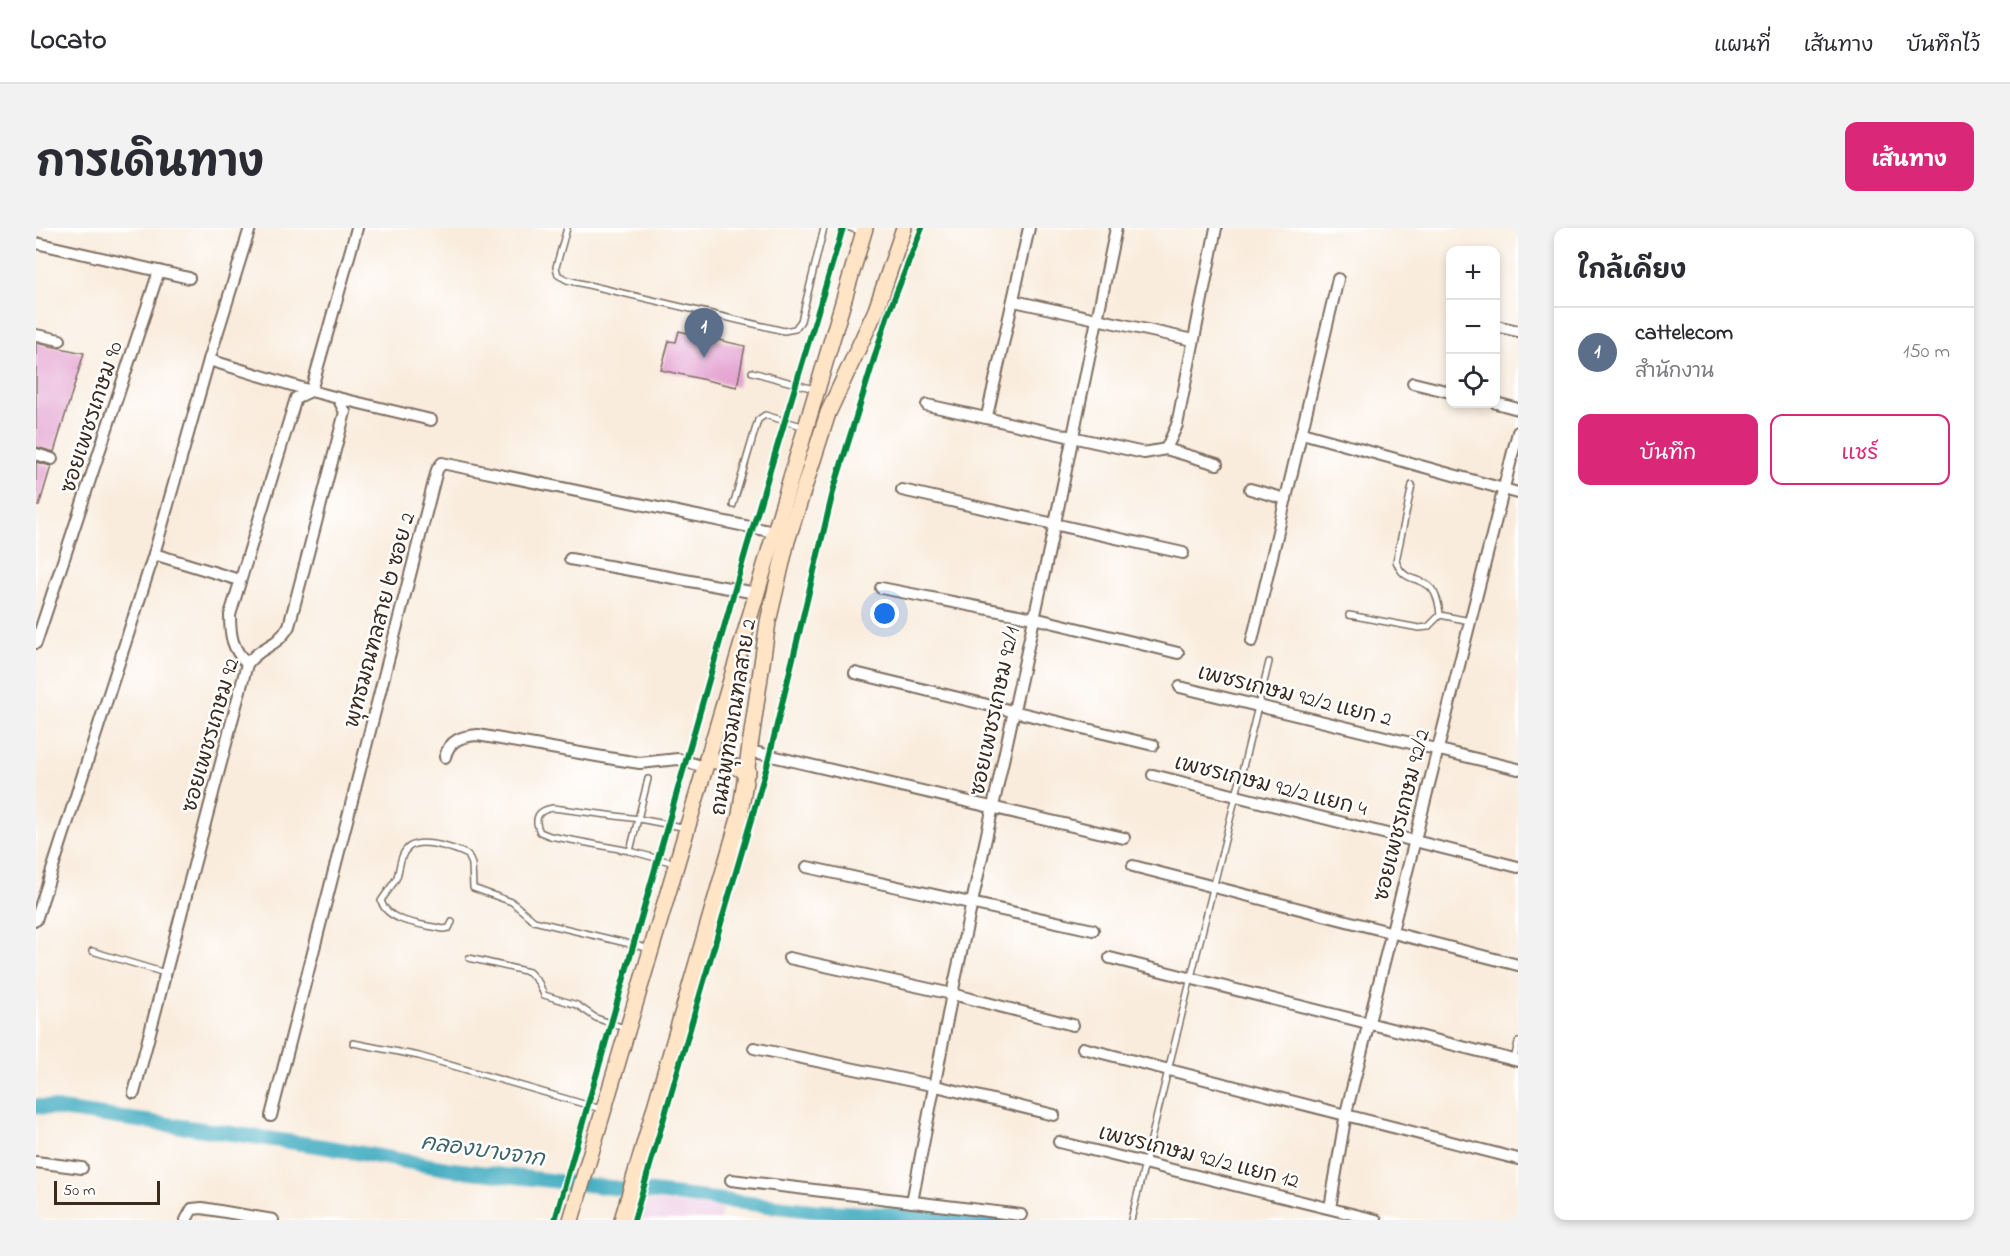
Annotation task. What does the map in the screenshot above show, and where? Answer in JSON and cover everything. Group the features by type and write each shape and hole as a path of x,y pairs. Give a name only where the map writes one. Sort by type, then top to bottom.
{"main road":[{"name":"ถนนพุทธมณฑลสาย 2","path":"621,1220 740,815 765,640 787,541 828,413 876,310 904,228"},
{"name":"ถนนพุทธมณฑลสาย 2","path":"571,1220 679,865 705,763 774,532 808,428 860,229"},
{"path":"705,763 748,771"}],"street":[{"path":"36,920 154,554 209,360 250,228"},
{"path":"311,391 357,228"},
{"path":"987,416 1029,228"},
{"name":"ซอยเพชรเกษม 92/1","path":"912,1202 952,993 1074,436 1116,228"},
{"path":"1166,448 1177,425 1216,228"},
{"path":"36,243 189,278"},
{"name":"ซอยเพชรเกษม 90","path":"36,643 159,271"},
{"path":"1252,641 1338,279"},
{"path":"1014,300 1193,340"},
{"path":"1500,327 1518,331"},
{"path":"36,335 60,340"},
{"path":"209,360 311,391 431,420"},
{"path":"1413,383 1446,391"},
{"path":"247,664 237,653 230,637 230,615 296,398 301,393 311,391"},
{"name":"ซอยเพชรเกษม 92","path":"134,1093 247,664 255,653 275,645 289,626 343,424 345,412 338,398"},
{"path":"1500,404 1518,409"},
{"path":"927,405 987,416 1144,453 1166,448 1217,464"},
{"name":"ซอยเพชรเกษม 92/2","path":"1330,1208 1346,1113 1518,432"},
{"path":"1302,433 1518,493"},
{"path":"36,454 52,459"},
{"name":"พุทธมณฑลสาย ๒ ซอย 2","path":"271,1116 437,470 442,463 774,532"},
{"path":"1250,489 1286,500"},
{"path":"902,490 1183,553"},
{"path":"154,554 239,580"},
{"path":"570,559 756,593"},
{"path":"881,588 1034,618 1178,653"},
{"path":"855,673 1153,745"},
{"name":"เพชรเกษม 92/2 แยก 2","path":"1180,687 1518,769"},
{"path":"445,757 447,749 453,742 464,736 478,735 640,763 678,759 705,763"},
{"path":"750,751 993,805 1124,838"},
{"name":"เพชรเกษม 92/2 แยก 4","path":"1153,775 1518,867"},
{"path":"1132,866 1393,931 1518,965"},
{"path":"807,867 1093,930"},
{"path":"789,958 952,993 1073,1025"},
{"path":"1110,958 1516,1060"},
{"path":"754,1048 936,1086 1054,1115"},
{"path":"1083,1048 1346,1113 1518,1159"},
{"name":"เพชรเกษม 92/2 แยก 12","path":"1059,1142 1376,1220"},
{"path":"36,1162 82,1168"},
{"path":"731,1180 1021,1215"},
{"path":"186,1220 192,1209 202,1208 273,1220"}],"lane":[{"path":"567,228 556,267 558,275 567,280 784,331 795,329 801,321 824,228"},
{"path":"753,372 818,390"},
{"path":"733,505 758,420 765,415 774,416 808,428"},
{"path":"1412,485 1396,561 1399,569 1406,576 1431,585 1437,595 1440,615"},
{"path":"1349,615 1419,628 1428,627 1440,615"},
{"path":"1440,615 1470,621"},
{"path":"1131,1220 1269,662"},
{"path":"630,852 648,779"},
{"path":"679,865 540,832 536,824 537,815 543,809 553,808 688,828"},
{"path":"453,922 449,928 443,930 392,916 383,906 381,901 396,878 401,859 409,847 418,844 440,845 468,855 472,864 473,888 512,902 534,921 652,950"},
{"path":"92,951 166,974"},
{"path":"469,958 529,972 539,983 544,995 577,1005 596,1018 628,1029"},
{"path":"1516,1060 1518,1042"},
{"path":"353,1043 418,1056 602,1114"}],"shaded area":[{"path":"645,1201 722,1208 720,1220 640,1220"}],"building":[{"path":"679,331 745,346 737,387 661,370 669,341 676,342"},
{"path":"36,343 84,353 54,452 36,447"},
{"path":"36,462 51,466 39,506 36,506"}],"waterway":[{"name":"คลองบางจาก","path":"36,1106 320,1146 449,1169 816,1211 999,1220"}],"cycle path":[{"path":"555,1220 746,550 843,228"},
{"path":"634,1220 767,766 834,488 887,317 922,228"}],"place":[{"name":"cattelecom","path":"704,358"}]}
